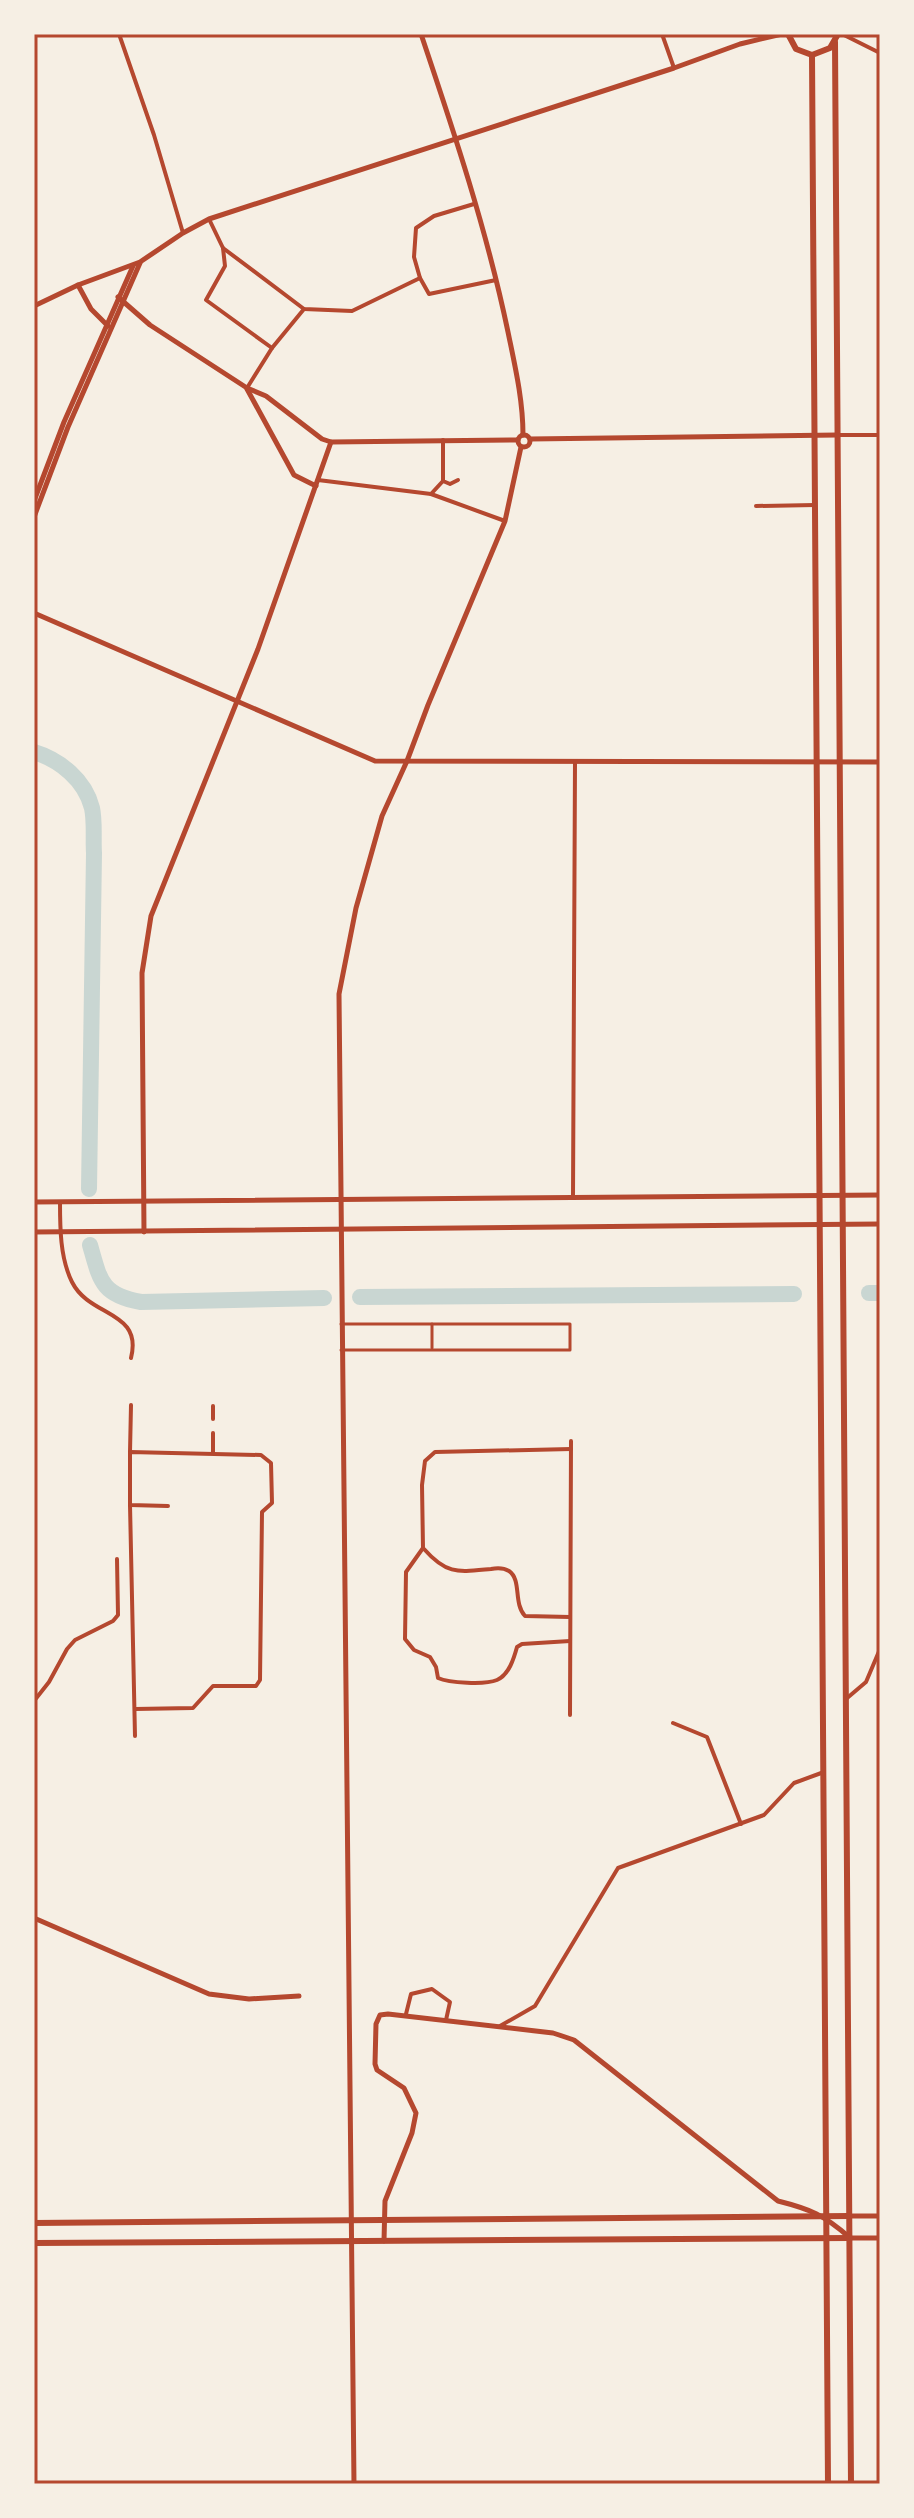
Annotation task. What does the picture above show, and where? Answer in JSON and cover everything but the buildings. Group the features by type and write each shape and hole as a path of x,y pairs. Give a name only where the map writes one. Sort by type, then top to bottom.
{"highway":[{"path":"788,34 796,49 812,55 824,53 840,34"},
{"path":"835,42 851,2484"},
{"path":"812,55 828,2484"},
{"path":"34,2223 849,2216"},
{"path":"34,2243 850,2238"}],"street":[{"path":"119,34 183,233"},
{"path":"354,2484 340,1270 340,983 356,908 382,816 505,521 521,447 520,392 496,280 456,138 421,34"},
{"path":"662,34 674,68"},
{"path":"34,306 78,285 140,262 209,219 740,44 782,34"},
{"path":"840,34 880,53"},
{"path":"474,204 434,216 416,228 414,257 420,278 429,294 496,280"},
{"path":"209,219 223,248 225,266 206,300 272,348"},
{"path":"223,248 304,309 352,311 420,278"},
{"path":"34,501 108,326 140,262"},
{"path":"121,299 133,265"},
{"path":"78,285 91,309 108,326"},
{"path":"121,299 150,325 247,388 266,396 322,439 331,442 520,437 880,435"},
{"path":"247,388 272,348 304,309"},
{"path":"34,517 108,326"},
{"path":"247,388 294,475 317,483 431,494 505,521"},
{"path":"521,447 528,445 530,439"},
{"path":"431,494 443,481 443,440"},
{"path":"144,1232 142,973 151,916 237,701 331,442"},
{"path":"443,481 450,484 458,480"},
{"path":"756,506 815,505"},
{"path":"34,613 375,761 880,762"},
{"path":"573,1198 575,762"},
{"path":"34,1202 880,1195"},
{"path":"62,1202 63,1231 73,1285 89,1303 123,1321 130,1329 134,1336 131,1358"},
{"path":"34,1232 880,1224"},
{"path":"341,1322 570,1324 570,1350 341,1350"},
{"path":"432,1324 432,1350"},
{"path":"131,1405 135,1736"},
{"path":"213,1406 213,1419"},
{"path":"213,1433 213,1453"},
{"path":"570,1715 571,1441"},
{"path":"570,1641 522,1644 517,1647 506,1673 497,1680 447,1682 438,1678 430,1657 414,1650 405,1639 406,1572 423,1548 425,1461 435,1452 571,1449"},
{"path":"130,1452 261,1455 271,1463 272,1469 272,1503 262,1512 260,1680 256,1686 213,1686 193,1708 135,1709"},
{"path":"130,1505 168,1506"},
{"path":"423,1548 435,1561 451,1571 500,1568 510,1571 516,1580 518,1609 525,1616 570,1617"},
{"path":"34,1701 75,1640 113,1621 118,1615 117,1559"},
{"path":"846,1699 866,1682 880,1649"},
{"path":"673,1723 707,1737 741,1824"},
{"path":"500,2026 535,2006 618,1868 764,1815 794,1783 824,1772"},
{"path":"34,1918 209,1994 249,1999 299,1996"},
{"path":"406,2014 411,1994 432,1989 450,2002 446,2020"},
{"path":"384,2241 385,2201 412,2133 416,2113 404,2088 377,2070 376,2024 380,2015 406,2014 553,2033 574,2040 778,2201 826,2217 850,2238 880,2238"},
{"path":"849,2216 880,2216"}],"waterway":[{"path":"34,752 70,772 84,789 93,813 89,1189"},
{"path":"90,1245 104,1284 118,1295 141,1302 324,1298"},
{"path":"869,1293 880,1293"},
{"path":"360,1297 794,1294"}]}
